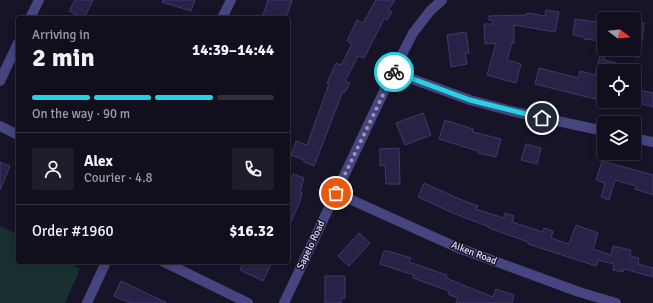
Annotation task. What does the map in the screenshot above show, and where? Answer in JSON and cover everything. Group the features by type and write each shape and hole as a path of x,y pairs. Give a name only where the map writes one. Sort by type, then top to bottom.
{"street":[{"path":"31,16 39,0"},
{"path":"223,16 231,0"},
{"name":"Sapelo Road","path":"284,303 393,72 414,33 430,11 442,0"},
{"path":"0,81 16,47"},
{"path":"393,72 470,100 511,111 597,129"},
{"path":"0,126 16,134"},
{"path":"641,139 653,142"},
{"name":"Aiken Road","path":"336,193 456,247 579,292 616,303"},
{"path":"86,303 105,264"},
{"path":"168,264 248,303"}],"green space":[{"path":"0,226 16,234 16,264 73,264 80,269 65,303 0,303"}],"building":[{"path":"75,0 93,0 85,16 80,16 69,11"},
{"path":"163,0 195,0 191,11 162,2"},
{"path":"268,0 292,0 287,16 263,16"},
{"path":"376,0 395,0 388,10 392,12 387,20 384,19 364,58 358,56 345,81 350,83 345,92 343,91 314,166 304,162 304,160 291,155 296,141 307,145 329,84 327,83 336,63 341,65 352,44 347,41 357,20 363,23"},
{"path":"546,10 559,12 555,32 514,25 514,43 512,43 507,60 521,64 516,83 487,75 496,43 485,44 484,24 493,24 493,21 489,20 489,16 527,15 527,13 545,16"},
{"path":"575,19 597,22 597,40 584,39 584,37 573,35"},
{"path":"641,23 644,23 641,48"},
{"path":"466,32 469,53 465,53 467,64 451,67 447,35"},
{"path":"600,56 604,56 604,60 616,63 616,64 598,64"},
{"path":"597,67 597,91 595,99 535,84 539,68 578,78 580,71 595,75"},
{"path":"641,90 653,93 653,107 641,104"},
{"path":"423,113 431,135 405,145 396,123"},
{"path":"445,120 473,129 473,132 501,139 496,157 478,153 478,151 439,139"},
{"path":"526,144 541,148 537,164 521,160"},
{"path":"399,148 400,184 386,184 385,165 380,166 380,149"},
{"path":"602,161 653,175 653,195 635,189 636,186 615,180 609,200 601,197 605,183 596,180"},
{"path":"0,162 10,166 0,190"},
{"path":"293,174 304,178 300,192 302,193 300,201 290,225 290,183"},
{"path":"424,183 478,206 476,209 504,218 505,213 514,216 512,222 543,232 544,228 553,231 551,238 569,244 576,225 598,233 593,249 611,255 613,246 631,250 630,256 639,258 638,264 653,268 653,277 624,269 623,272 613,270 614,264 598,260 596,266 528,244 528,242 489,228 418,197"},
{"path":"359,233 370,243 349,266 338,256"},
{"path":"384,251 411,258 409,262 447,275 446,278 493,297 496,289 514,295 512,303 456,303 458,298 448,294 449,291 413,278 414,275 380,264"},
{"path":"242,264 271,264 263,281 240,270"},
{"path":"325,276 345,276 345,298 341,298 341,303 325,303"},
{"path":"121,281 167,303 130,303 114,296"}],"way so far":[{"path":"336,193 394,72"}],"route":[{"path":"394,72 470,100 542,118"}]}
